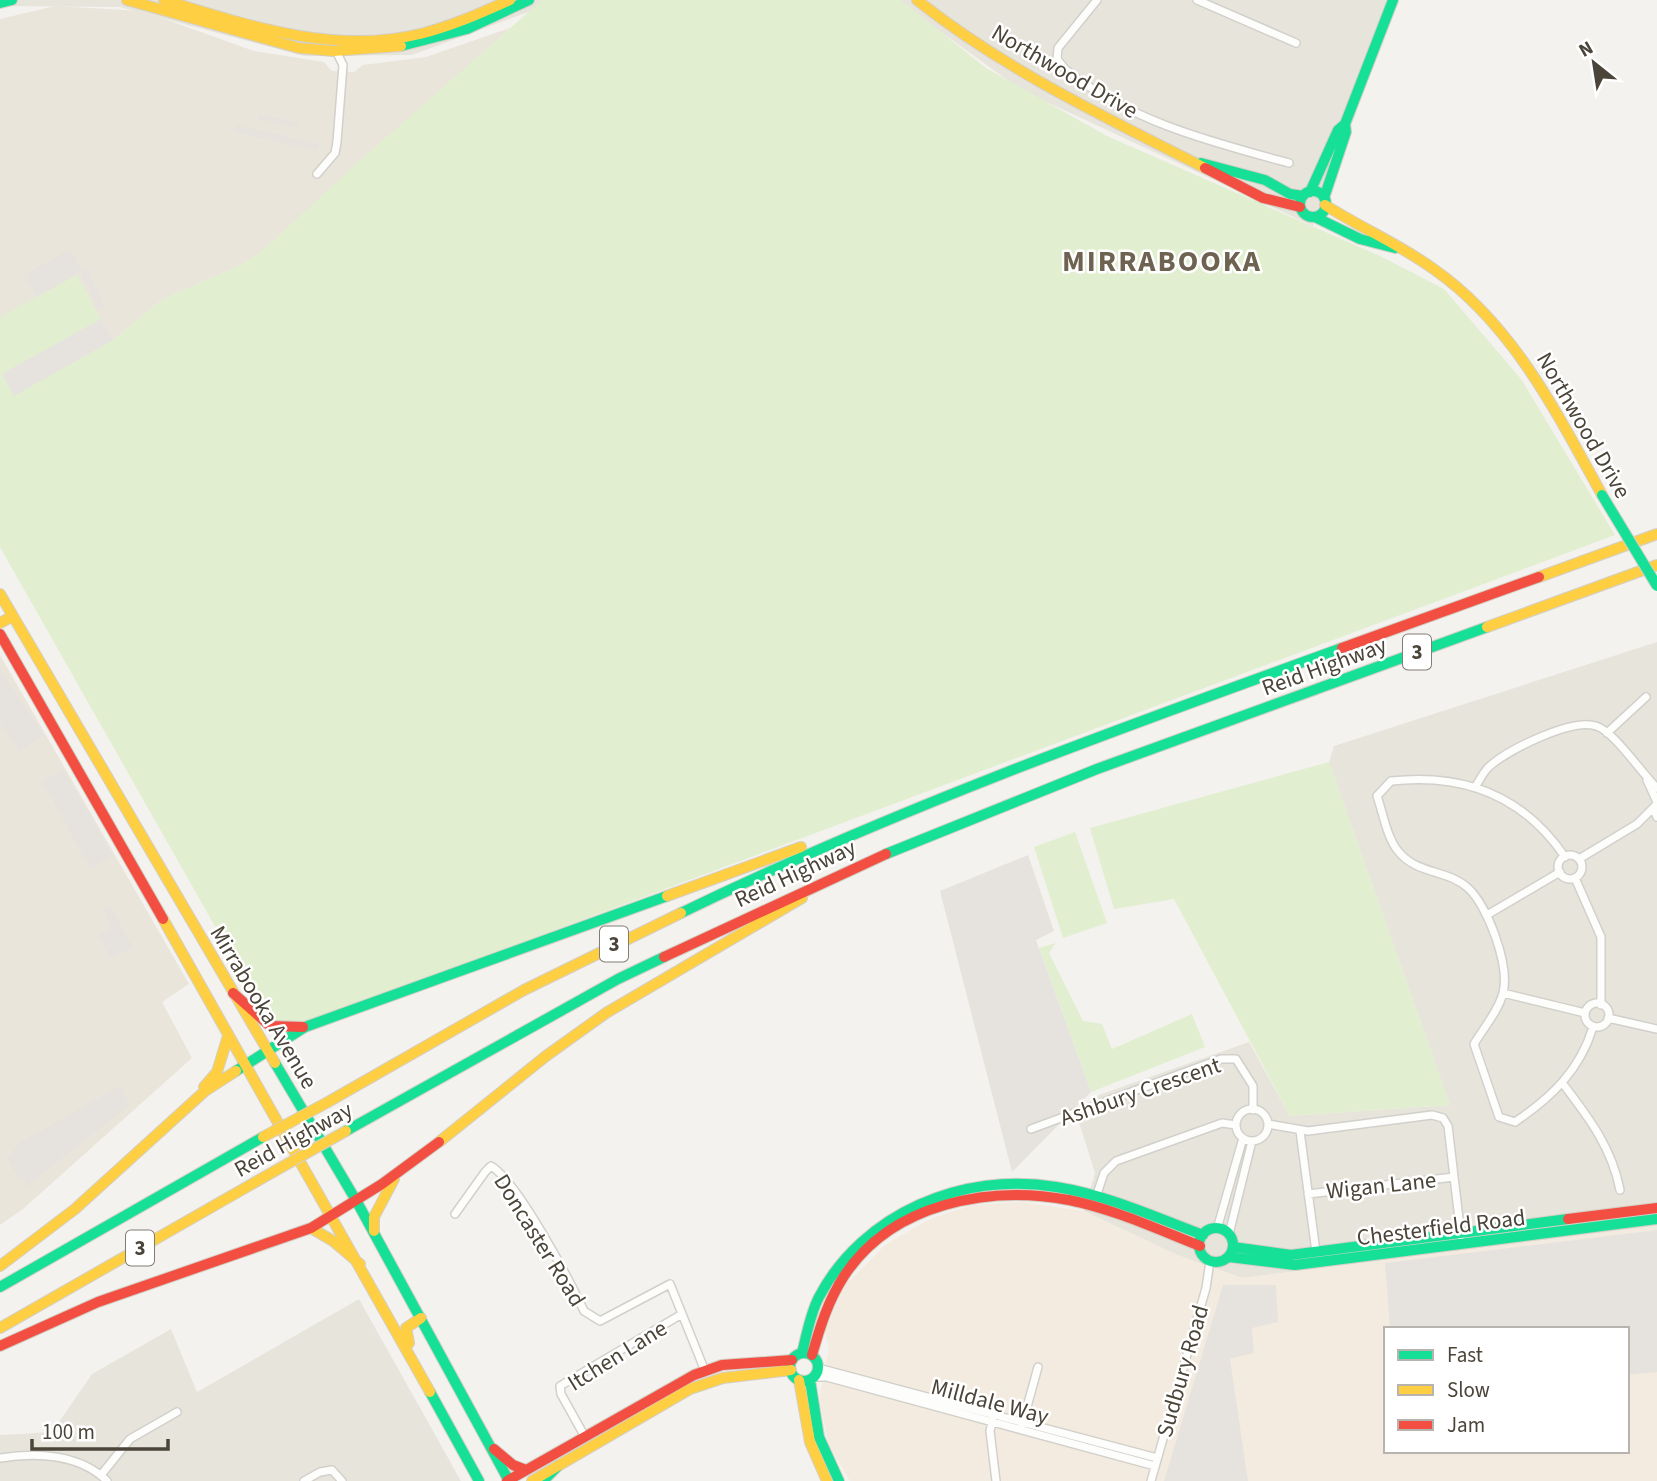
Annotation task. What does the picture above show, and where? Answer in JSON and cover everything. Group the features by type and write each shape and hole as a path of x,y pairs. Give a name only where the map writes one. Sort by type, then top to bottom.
{"main road":[{"path":"0,3 12,0"},
{"path":"127,0 266,41 336,51 384,50 435,40 485,23 529,0"},
{"path":"164,0 270,33 326,42 388,40 436,30 479,16 510,0"},
{"name":"Northwood Drive","path":"917,0 955,30 1038,83 1122,128 1201,163 1265,180 1290,194 1306,194"},
{"path":"1345,124 1346,132 1322,213 1315,217 1304,214 1300,207 1338,130 1345,124 1393,0"},
{"name":"Northwood Drive","path":"1201,163 1208,171 1263,198 1300,207"},
{"path":"1306,194 1318,192 1325,202"},
{"name":"Northwood Drive","path":"1325,202 1388,240 1395,248"},
{"name":"Northwood Drive","path":"1315,217 1328,220 1341,230 1362,239 1395,248 1448,279 1485,312 1515,347 1541,384 1602,495 1657,586"},
{"name":"Reid Highway","path":"0,1287 524,990 689,906 911,808 1095,738 1657,534"},
{"name":"Reid Highway","path":"0,1328 618,979 863,863 1108,765 1657,565"},
{"name":"Mirrabooka Avenue","path":"0,594 374,1231 508,1481"},
{"path":"0,623 13,616"},
{"name":"Mirrabooka Avenue","path":"0,634 333,1216 480,1481"},
{"path":"188,1106 304,1027 911,808"},
{"path":"0,1346 98,1302 311,1228 333,1216 396,1175 582,1029 863,863"},
{"path":"233,993 270,1026 304,1027"},
{"path":"0,1266 75,1209 188,1106 217,1072 228,1036"},
{"path":"374,1231 374,1217 396,1175"},
{"path":"839,1481 819,1437 814,1375 807,1354 814,1310 831,1287 847,1256 877,1227 907,1209 1016,1182 1053,1186 1097,1197 1200,1246"},
{"path":"950,1198 984,1195 1048,1197 1203,1235 1217,1228 1229,1234 1231,1252 1216,1262 1210,1261 1202,1254 1200,1246 1203,1235"},
{"name":"Chesterfield Road","path":"1231,1252 1295,1265 1378,1249 1627,1217 1657,1208"},
{"name":"Chesterfield Road","path":"1627,1217 1657,1219"},
{"path":"311,1228 333,1241 360,1264"},
{"name":"Chesterfield Road","path":"1231,1252 1291,1255 1378,1249"},
{"path":"421,1318 410,1324 405,1332 428,1387"},
{"path":"532,1481 690,1390 723,1378 791,1365 807,1354"},
{"path":"508,1481 705,1371 722,1365 791,1365"},
{"path":"791,1365 799,1380 810,1442 827,1481"},
{"path":"799,1380 814,1375"},
{"path":"488,1442 513,1465 526,1470"},
{"path":"543,1481 558,1466"}],"street":[{"path":"1097,0 1058,48 1057,59 1065,69 1140,114 1201,139 1289,163"},
{"path":"1197,0 1296,43"},
{"path":"317,174 335,153 338,142 343,65 336,51"},
{"path":"343,65 354,51"},
{"path":"1607,733 1646,697"},
{"path":"1475,787 1488,767 1528,742 1583,725 1597,726 1607,733 1657,788"},
{"path":"1593,1027 1587,1048 1563,1084 1544,1103 1515,1122 1499,1117 1474,1044 1503,993 1503,968 1487,915 1468,888 1439,872 1416,868 1397,850 1377,796 1391,781 1424,777 1458,780 1494,794 1534,822 1554,840 1565,857 1579,859 1637,824 1657,818 1656,804 1645,777"},
{"path":"1637,824 1656,804"},
{"path":"1565,857 1559,863 1560,872 1566,878 1575,878 1582,870 1579,859"},
{"path":"1487,915 1560,872"},
{"path":"1575,878 1601,937 1601,1005"},
{"path":"1503,993 1585,1013"},
{"path":"1590,1005 1601,1005 1608,1011 1608,1018 1602,1026 1593,1027 1587,1022 1585,1013 1590,1005"},
{"path":"1608,1018 1657,1029"},
{"name":"Ashbury Crescent","path":"1031,1129 1221,1059 1236,1059 1253,1086 1254,1110"},
{"path":"1563,1084 1596,1126 1615,1167 1620,1190"},
{"path":"1254,1110 1263,1113 1268,1124 1264,1136 1252,1141 1243,1138 1236,1125 1240,1115 1254,1110"},
{"path":"1268,1124 1300,1131 1432,1115 1443,1118 1448,1126 1462,1238"},
{"path":"1097,1197 1104,1173 1116,1161 1222,1123 1236,1125"},
{"path":"1300,1131 1316,1252"},
{"path":"1217,1228 1243,1138"},
{"path":"1229,1234 1252,1141"},
{"name":"Doncaster Road","path":"455,1214 491,1166 498,1170 522,1202 584,1311 592,1319 600,1321 670,1284 705,1371"},
{"name":"Wigan Lane","path":"1308,1194 1454,1177"},
{"name":"Sudbury Road","path":"1151,1481 1206,1288 1210,1261"},
{"name":"Itchen Lane","path":"584,1437 561,1394 560,1386 682,1314"},
{"path":"1022,1425 1038,1367"},
{"name":"Milldale Way","path":"814,1375 992,1417 1156,1462"},
{"path":"101,1475 130,1439 177,1412"},
{"path":"992,1417 996,1481"},
{"path":"0,1458 45,1455 67,1460 101,1475 107,1481"},
{"path":"304,1481 320,1472 332,1470 342,1481"}],"shaded area":[{"path":"0,0 545,0 536,9 412,55 304,56 120,7 2,6"},
{"path":"897,0 1398,0 1313,226 1021,90"},
{"path":"55,6 142,11 254,51 324,62 332,71 354,72 363,65 426,57 510,28 261,252 239,266 163,299 113,340 0,403 0,19"},
{"path":"259,114 298,123 297,128 258,119"},
{"path":"236,125 319,144 318,151 234,132"},
{"path":"70,249 82,271 87,269 106,308 98,311 81,272 36,297 24,275"},
{"path":"101,319 113,340 14,396 2,374"},
{"path":"1657,642 1657,1226 1242,1278 1177,1255 1084,1211 1095,1173 1078,1119 1099,1095 1249,1042 1290,1116 1450,1105 1329,762 1334,746"},
{"path":"0,655 189,984 162,1002 192,1058 23,1209 0,1225"},
{"path":"0,669 44,735 19,752 0,724"},
{"path":"63,769 113,856 90,869 42,781"},
{"path":"1028,855 1054,931 1036,940 1091,1092 1012,1172 940,891"},
{"path":"110,905 133,947 111,958 98,935 111,928 103,909"},
{"path":"120,1086 130,1105 24,1188 26,1179 18,1178 7,1159 19,1143"},
{"path":"1021,1202 1084,1211 1177,1255 1242,1278 1657,1226 1657,1481 850,1481 829,1445 819,1400 829,1349 825,1331 845,1286 885,1245 930,1219 973,1205"},
{"path":"1657,1230 1657,1372 1629,1375 1629,1327 1390,1327 1385,1263"},
{"path":"1223,1285 1276,1285 1278,1322 1252,1328 1254,1353 1230,1359 1248,1481 1164,1481"},
{"path":"359,1299 461,1481 0,1481 0,1435 52,1432 92,1374 171,1329 197,1392"}],"green space":[{"path":"542,0 901,0 986,68 1107,136 1380,256 1444,289 1521,379 1615,535 276,1034 0,547 0,317 77,275 101,319 2,374 14,395 113,340 163,299 239,266 261,252 357,163"},
{"path":"1329,762 1450,1105 1290,1116 1174,899 1114,909 1090,828"},
{"path":"1075,832 1107,923 1063,938 1034,847"},
{"path":"1056,943 1049,953 1083,1021 1102,1024 1112,1049 1192,1014 1205,1047 1091,1092 1039,948"}],"traffic: fast":[{"path":"0,3 12,0"},
{"path":"401,46 467,29 529,0"},
{"path":"1324,198 1346,132 1345,124 1393,0"},
{"path":"1310,192 1338,130 1345,124"},
{"path":"1201,163 1265,180 1290,194 1303,196"},
{"path":"1313,191 1322,195 1326,204 1322,213 1313,217 1304,213 1300,204 1304,195 1313,191"},
{"path":"1315,217 1360,239 1395,248"},
{"path":"1602,495 1657,586"},
{"path":"886,854 1097,769 1487,627"},
{"path":"681,913 925,805 1091,740 1342,648"},
{"path":"236,1071 305,1027 667,896"},
{"path":"346,1131 618,979 664,957"},
{"path":"275,1063 357,1202 509,1481"},
{"path":"0,1287 263,1137"},
{"path":"802,1353 819,1297 838,1268 862,1242 889,1221 920,1204 952,1193 986,1186 1021,1184 1056,1187 1112,1201 1203,1235"},
{"path":"1233,1247 1291,1255 1568,1219"},
{"path":"1229,1257 1295,1265 1657,1219"},
{"path":"1216,1228 1228,1233 1233,1245 1228,1257 1216,1262 1204,1257 1199,1245 1204,1233 1216,1228"},
{"path":"804,1353 814,1357 818,1367 814,1377 804,1381 794,1377 790,1367 794,1357 804,1353"},
{"path":"810,1380 819,1437 839,1481"},
{"path":"430,1392 479,1481"},
{"path":"543,1481 558,1466"}],"traffic: slow":[{"path":"127,0 299,48 333,51 401,46"},
{"path":"164,0 290,34 355,41 388,40 420,34 510,0"},
{"path":"917,0 985,49 1020,70 1205,168"},
{"path":"1325,205 1422,261 1463,292 1488,317 1531,372 1602,495"},
{"path":"1539,577 1657,534"},
{"path":"1487,627 1657,565"},
{"path":"0,594 275,1063"},
{"path":"0,623 13,616"},
{"path":"667,896 801,847"},
{"path":"439,1142 546,1056 606,1013 802,898"},
{"path":"328,1102 524,990 681,913"},
{"path":"163,919 430,1392"},
{"path":"204,1087 217,1072 228,1036"},
{"path":"0,1266 75,1209 205,1091 236,1071"},
{"path":"263,1137 328,1102"},
{"path":"280,1168 346,1131"},
{"path":"0,1328 280,1168"},
{"path":"374,1231 374,1217 394,1179"},
{"path":"311,1228 333,1241 360,1264"},
{"path":"409,1343 406,1328 421,1318"},
{"path":"532,1481 690,1389 723,1378 791,1370"},
{"path":"799,1380 810,1442 827,1481"}],"traffic: jam":[{"path":"1205,168 1263,198 1300,207"},
{"path":"1342,648 1539,577"},
{"path":"0,634 163,919"},
{"path":"664,957 886,854"},
{"path":"233,993 270,1026 303,1027"},
{"path":"0,1346 98,1302 311,1228 382,1184 439,1142"},
{"path":"812,1355 833,1295 864,1251 888,1231 915,1216 944,1205 1007,1195 1069,1200 1119,1214 1200,1246"},
{"path":"1568,1219 1657,1208"},
{"path":"507,1481 694,1375 722,1365 792,1360"},
{"path":"494,1449 513,1465 526,1470"}],"district":[{"name":"MIRRABOOKA","path":"1162,261"}]}
